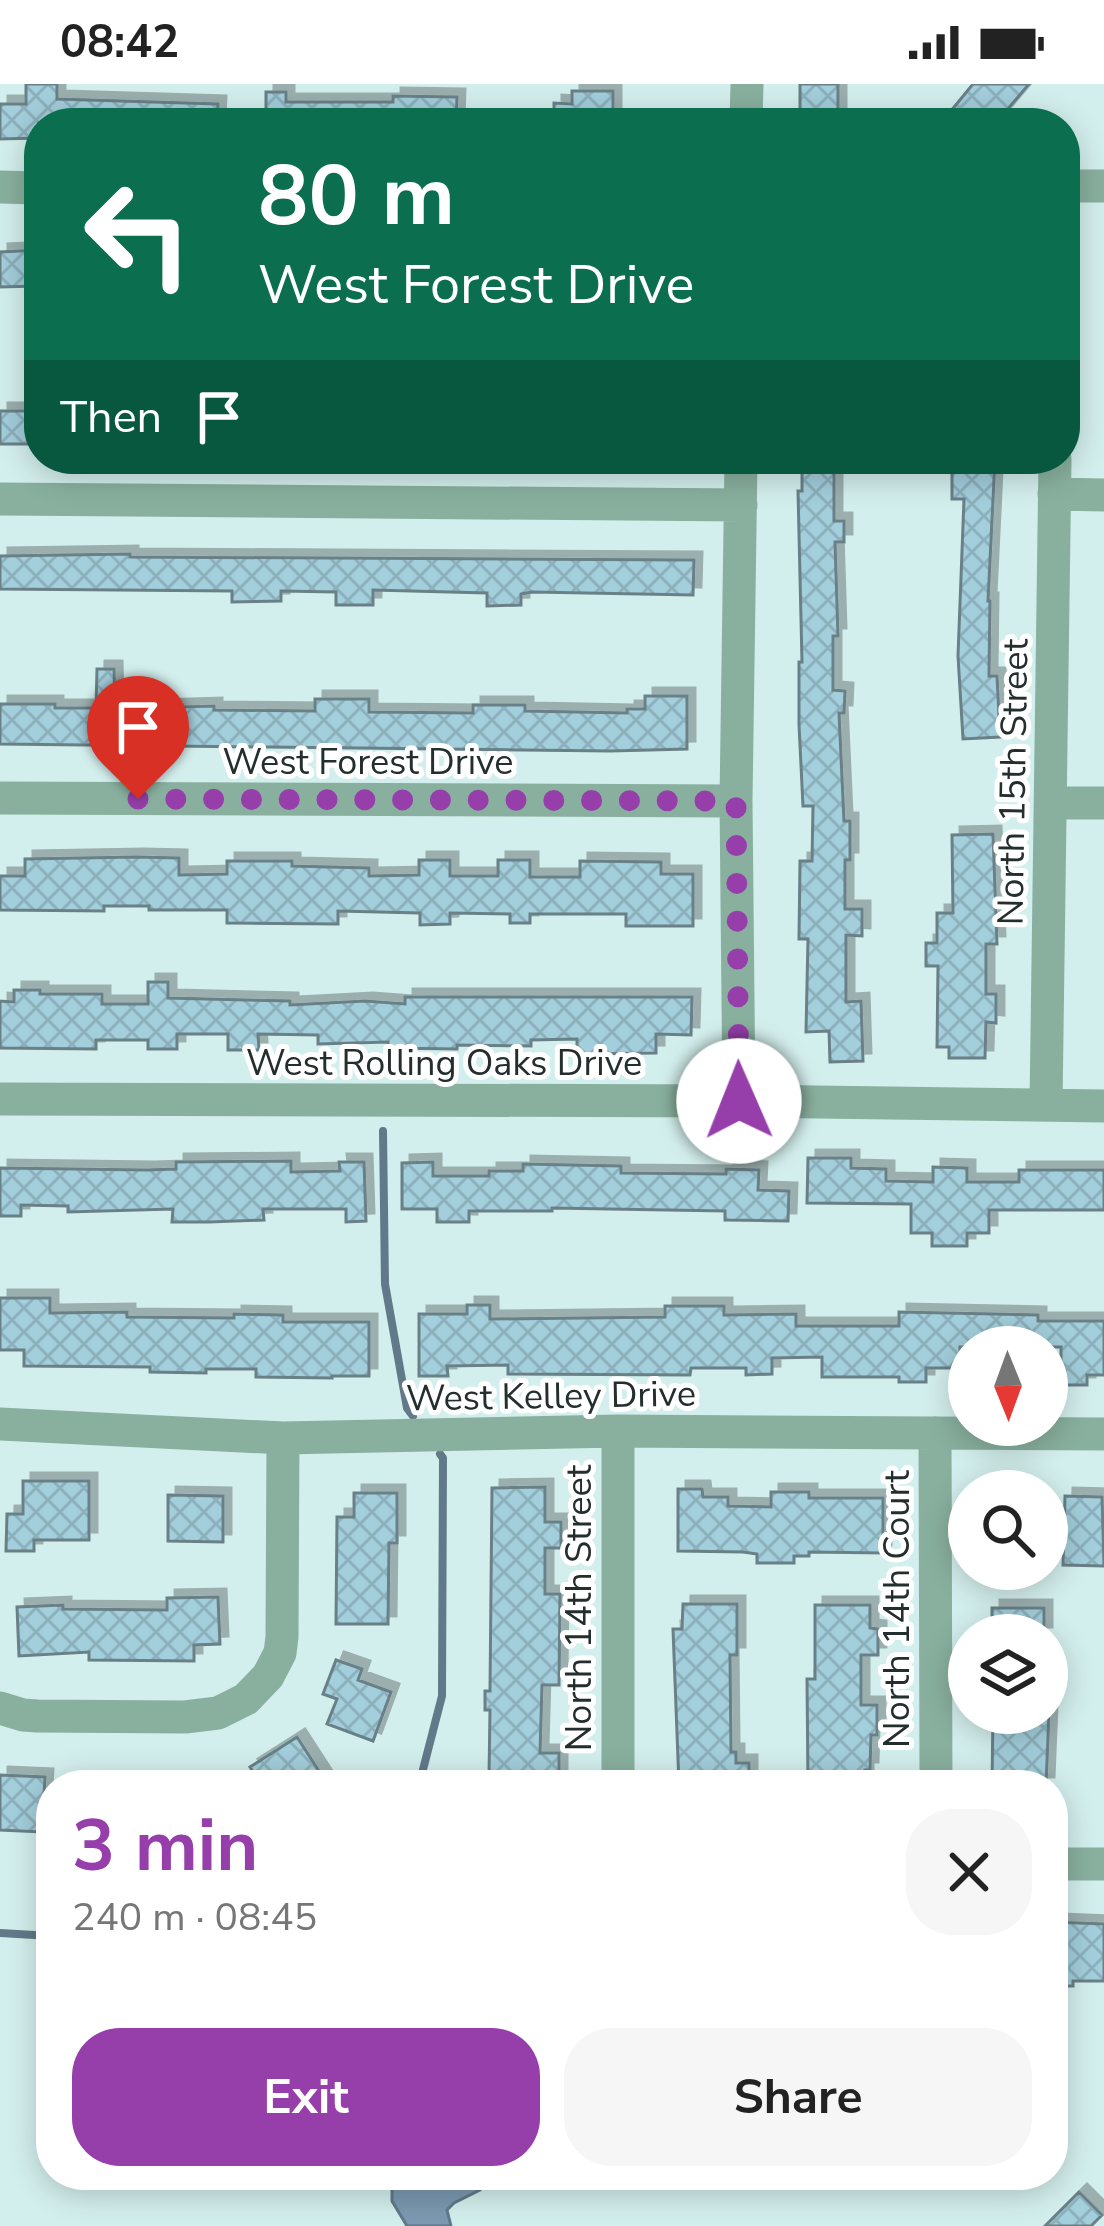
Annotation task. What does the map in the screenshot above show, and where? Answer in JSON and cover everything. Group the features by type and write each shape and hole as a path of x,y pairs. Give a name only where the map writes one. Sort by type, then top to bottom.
{"street":[{"path":"739,1101 736,801 741,474"},
{"name":"North 15th Street","path":"1046,1106 1055,474"},
{"path":"1054,494 1104,495"},
{"path":"0,499 740,505"},
{"name":"West Forest Drive","path":"0,798 736,801"},
{"path":"1052,803 1104,803"},
{"name":"West Rolling Oaks Drive","path":"0,1100 1104,1106"},
{"name":"West Kelley Drive","path":"0,1424 283,1438 618,1431 1104,1434"},
{"name":"North 14th Street","path":"618,1431 618,1770"},
{"name":"North 14th Court","path":"935,1433 936,1770"},
{"path":"0,1708 38,1716 202,1716 234,1707 257,1689 275,1665 282,1637 283,1438"},
{"path":"1068,1864 1104,1864"}],"water":[{"path":"392,2190 480,2190 447,2210 451,2226 407,2226 392,2201"}],"building":[{"path":"26,84 57,84 57,99 218,104 218,108 24,108 24,138 0,139 0,104 26,104"},
{"path":"800,84 838,84 838,108 800,108"},
{"path":"973,84 1029,84 1009,108 953,108"},
{"path":"572,91 613,91 613,108 554,108 554,103 572,104"},
{"path":"266,92 286,92 286,102 457,97 457,108 266,108"},
{"path":"24,251 24,286 0,287 0,252"},
{"path":"0,411 24,411 24,444 0,444"},
{"path":"802,474 834,474 834,521 844,521 844,542 835,542 838,636 833,636 833,690 845,691 844,713 839,713 844,821 850,821 845,909 862,909 862,936 846,935 846,1002 861,1001 863,1061 830,1062 829,1031 806,1032 808,939 799,939 800,861 812,861 813,806 803,806 799,725 798,491 802,491"},
{"path":"952,474 994,474 989,676 997,676 1000,737 963,739 958,656 964,499 952,499"},
{"path":"0,556 694,560 693,595 532,592 521,594 521,605 487,606 487,593 373,590 373,605 336,605 336,592 281,591 281,601 232,602 232,591 0,589"},
{"path":"97,669 114,669 115,709 214,706 214,710 315,711 315,699 369,699 369,712 473,713 473,705 525,705 525,711 627,713 627,709 645,709 645,696 687,696 687,749 0,744 0,704 96,708"},
{"path":"993,834 997,944 986,944 986,994 996,994 996,1023 986,1022 985,1058 949,1058 949,1047 937,1047 938,966 926,966 926,943 937,943 937,913 953,913 952,835"},
{"path":"179,858 179,875 227,874 227,861 292,861 292,866 369,868 369,876 419,875 419,860 450,860 450,876 498,876 498,860 530,860 530,877 580,877 580,861 661,862 661,874 693,874 693,926 626,926 626,914 530,914 530,923 510,923 510,914 450,913 450,924 420,925 420,913 338,911 338,924 227,923 227,910 149,910 149,906 104,906 104,911 0,910 0,876 25,876 25,859"},
{"path":"148,982 168,982 168,998 290,1001 290,1005 405,1004 405,997 692,997 691,1035 656,1034 656,1053 577,1054 577,1039 531,1040 531,1046 388,1048 388,1042 318,1044 318,1035 258,1034 259,1050 228,1050 228,1034 177,1034 177,1049 148,1049 148,1040 96,1040 96,1049 0,1048 0,1001 14,1002 14,990 102,994 102,1004 148,1004"},
{"path":"808,1158 851,1158 851,1168 886,1169 886,1181 933,1182 933,1167 967,1168 967,1182 1019,1182 1019,1170 1104,1170 1104,1210 989,1210 989,1233 967,1233 967,1246 932,1246 932,1233 911,1233 911,1204 807,1203"},
{"path":"291,1161 291,1172 340,1171 339,1162 364,1162 366,1221 346,1222 346,1209 263,1209 264,1220 172,1222 173,1209 68,1212 68,1206 21,1205 21,1216 0,1216 0,1168 147,1170 176,1169 176,1162"},
{"path":"433,1162 433,1176 489,1176 489,1171 523,1171 523,1164 621,1166 621,1173 759,1170 758,1190 789,1191 788,1221 725,1220 725,1211 552,1208 469,1211 469,1222 437,1222 437,1209 402,1209 402,1163"},
{"path":"0,1298 50,1298 50,1313 283,1315 283,1322 369,1322 369,1376 256,1377 256,1369 206,1369 206,1373 150,1372 150,1367 24,1366 24,1350 0,1350"},
{"path":"467,1305 490,1305 490,1319 665,1317 665,1306 724,1306 724,1315 796,1314 796,1326 899,1326 899,1312 1104,1321 1104,1375 1087,1375 1087,1385 1068,1385 1068,1326 948,1326 948,1368 926,1368 926,1382 899,1382 899,1377 822,1377 822,1357 772,1358 772,1374 746,1375 746,1368 691,1368 690,1375 508,1374 508,1365 447,1366 448,1376 419,1376 419,1314 467,1314"},
{"path":"23,1481 89,1481 89,1540 34,1540 34,1551 6,1551 7,1514 23,1514"},
{"path":"545,1487 545,1522 561,1522 561,1548 545,1548 545,1594 560,1594 559,1685 542,1685 540,1753 559,1753 559,1770 489,1770 490,1710 485,1710 485,1691 490,1691 492,1488"},
{"path":"678,1489 702,1489 703,1497 728,1497 728,1506 771,1507 771,1492 809,1492 809,1498 883,1498 883,1553 809,1552 809,1556 794,1556 794,1563 757,1563 757,1554 678,1551"},
{"path":"354,1493 397,1493 397,1543 389,1543 388,1624 336,1624 337,1517 354,1517"},
{"path":"168,1495 223,1496 223,1542 168,1541"},
{"path":"1068,1496 1102,1497 1104,1566 1068,1565"},
{"path":"218,1597 220,1644 194,1645 194,1661 89,1660 89,1652 19,1656 17,1607 167,1610 167,1598"},
{"path":"683,1604 737,1604 737,1655 730,1655 731,1752 736,1752 736,1763 749,1763 749,1770 678,1770 673,1629 682,1629"},
{"path":"815,1605 870,1605 870,1628 878,1629 878,1655 861,1655 861,1705 877,1705 870,1770 808,1770 807,1679 815,1679"},
{"path":"992,1608 1044,1608 1044,1614 992,1614"},
{"path":"336,1660 362,1669 358,1680 391,1692 373,1741 327,1724 337,1699 323,1694"},
{"path":"993,1734 1048,1734 1047,1770 992,1770"},
{"path":"297,1737 318,1770 252,1770"},
{"path":"0,1775 36,1777 36,1832 0,1830"},
{"path":"1068,1923 1104,1924 1104,1981 1073,1981 1068,1986"},
{"path":"1079,2192 1102,2215 1091,2226 1045,2226"}],"waterway":[{"path":"383,1131 385,1284 407,1408 413,1416"},
{"path":"423,1770 442,1696 440,1454"},
{"path":"0,1933 36,1935"}],"route":[{"path":"138,799 736,801 739,1101"}]}
